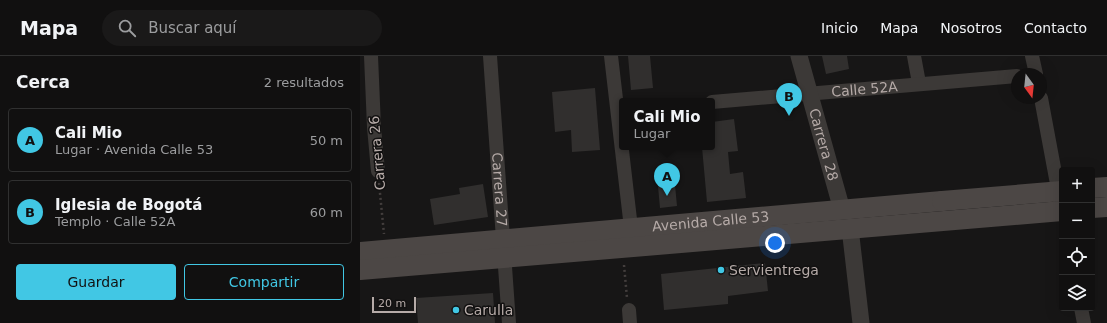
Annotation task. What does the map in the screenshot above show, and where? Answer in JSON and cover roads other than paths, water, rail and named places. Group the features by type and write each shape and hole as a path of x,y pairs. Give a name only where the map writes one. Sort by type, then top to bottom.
{"main road":[{"path":"1095,188 1107,187"},
{"name":"Avenida Calle 53","path":"360,270 631,228 1059,191"},
{"path":"1095,208 1107,207"},
{"name":"Avenida Calle 53","path":"360,252 385,249 622,248 1059,209"}],"street":[{"name":"Carrera 26","path":"371,56 367,128 378,171"},
{"name":"Carrera 27","path":"490,56 509,323"},
{"path":"611,56 619,103"},
{"name":"Carrera 28","path":"799,56 842,210"},
{"path":"914,56 919,84"},
{"path":"1032,56 1035,68"},
{"name":"Calle 52A","path":"715,102 1011,76"},
{"path":"1042,104 1061,203"},
{"path":"624,150 631,228"},
{"path":"850,228 861,323"},
{"path":"1082,311 1084,323"}],"place":[{"name":"Iglesia de Bogotá","path":"789,116"},
{"name":"Cali Mio","path":"667,196"},
{"name":"Servientrega","path":"721,270"},
{"name":"Carulla","path":"456,310"}]}
